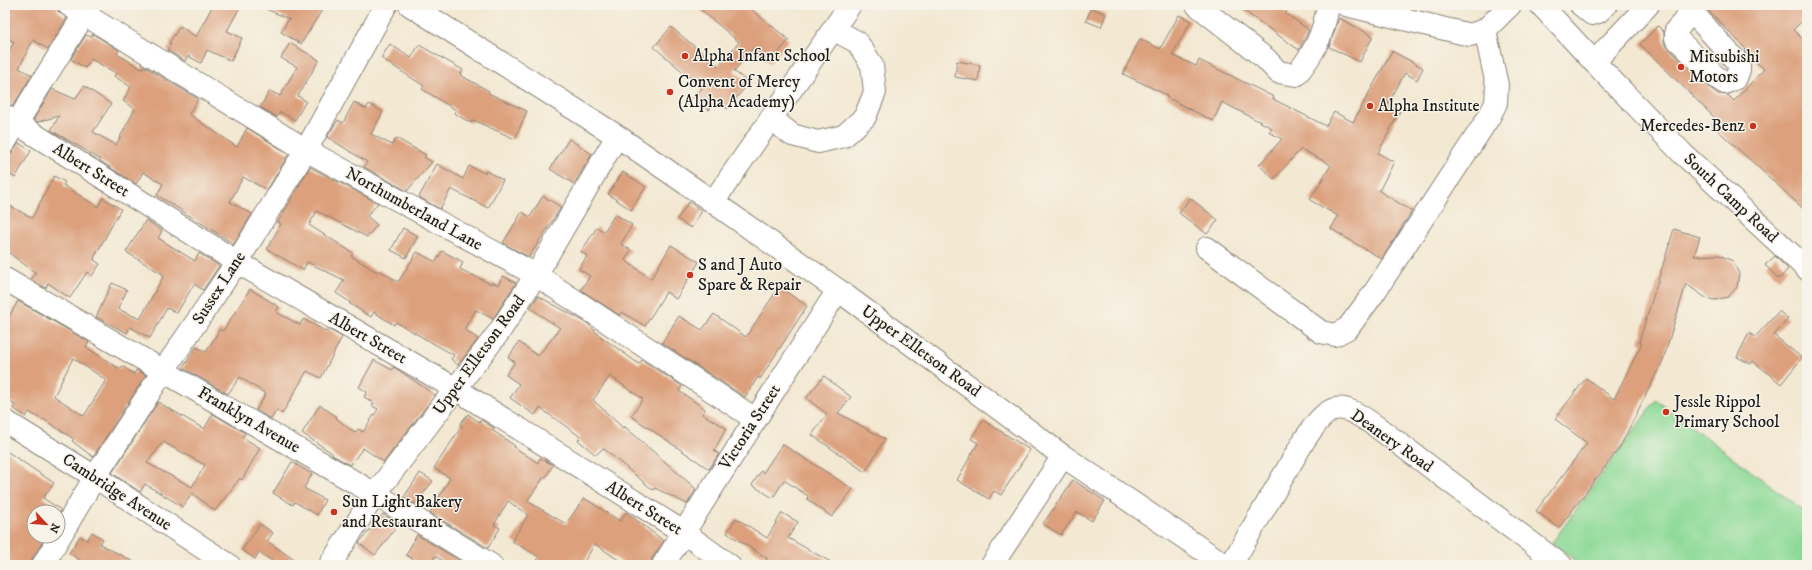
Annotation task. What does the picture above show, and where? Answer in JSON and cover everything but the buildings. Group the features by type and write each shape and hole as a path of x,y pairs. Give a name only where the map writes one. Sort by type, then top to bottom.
{"street":[{"name":"Sussex Lane","path":"43,565 95,478 164,370 237,262 306,150 386,5"},
{"name":"Upper Elletson Road","path":"410,5 617,136 838,290 1062,456 1225,565"},
{"path":"713,202 850,5"},
{"path":"1197,5 1266,59 1278,72 1296,75 1311,56 1325,27 1328,6 1331,5"},
{"path":"1346,5 1470,35 1485,30 1510,5"},
{"name":"South Camp Road","path":"1541,5 1683,154 1807,269"},
{"path":"1581,5 1592,14 1598,12 1606,5"},
{"path":"1594,62 1648,5"},
{"name":"Northumberland Lane","path":"81,8 306,150 536,275 755,419"},
{"path":"5,142 11,119 81,8"},
{"path":"771,118 792,136 818,142 844,136 865,117 875,92 872,65 857,42 833,29"},
{"path":"1207,248 1320,332 1335,335 1348,328 1374,293 1490,117 1496,103 1497,85 1485,30"},
{"name":"Albert Street","path":"11,119 237,262 456,390 683,532 729,565"},
{"name":"Upper Elletson Road","path":"330,565 375,494 456,390 498,332 536,275 617,136"},
{"name":"Franklyn Avenue","path":"5,278 375,494 491,565"},
{"name":"Victoria Street","path":"663,565 838,290"},
{"name":"Deanery Road","path":"1231,565 1318,419 1326,412 1336,408 1347,409 1358,414 1377,427 1561,565"},
{"name":"Cambridge Avenue","path":"5,421 229,565"},
{"path":"992,565 1062,456"}],"green space":[{"path":"1656,400 1807,513 1807,565 1581,565 1552,543"}],"place":[{"name":"Alpha Infant School","path":"685,56"},
{"name":"Mitsubishi Motors","path":"1681,67"},
{"name":"Convent of Mercy (Alpha Academy)","path":"670,92"},
{"name":"Alpha Institute","path":"1370,106"},
{"name":"Mercedes-Benz","path":"1753,126"},
{"name":"S and J Auto Spare & Repair","path":"690,275"},
{"name":"Jessle Rippol Primary School","path":"1666,412"},
{"name":"Sun Light Bakery and Restaurant","path":"334,512"}]}
